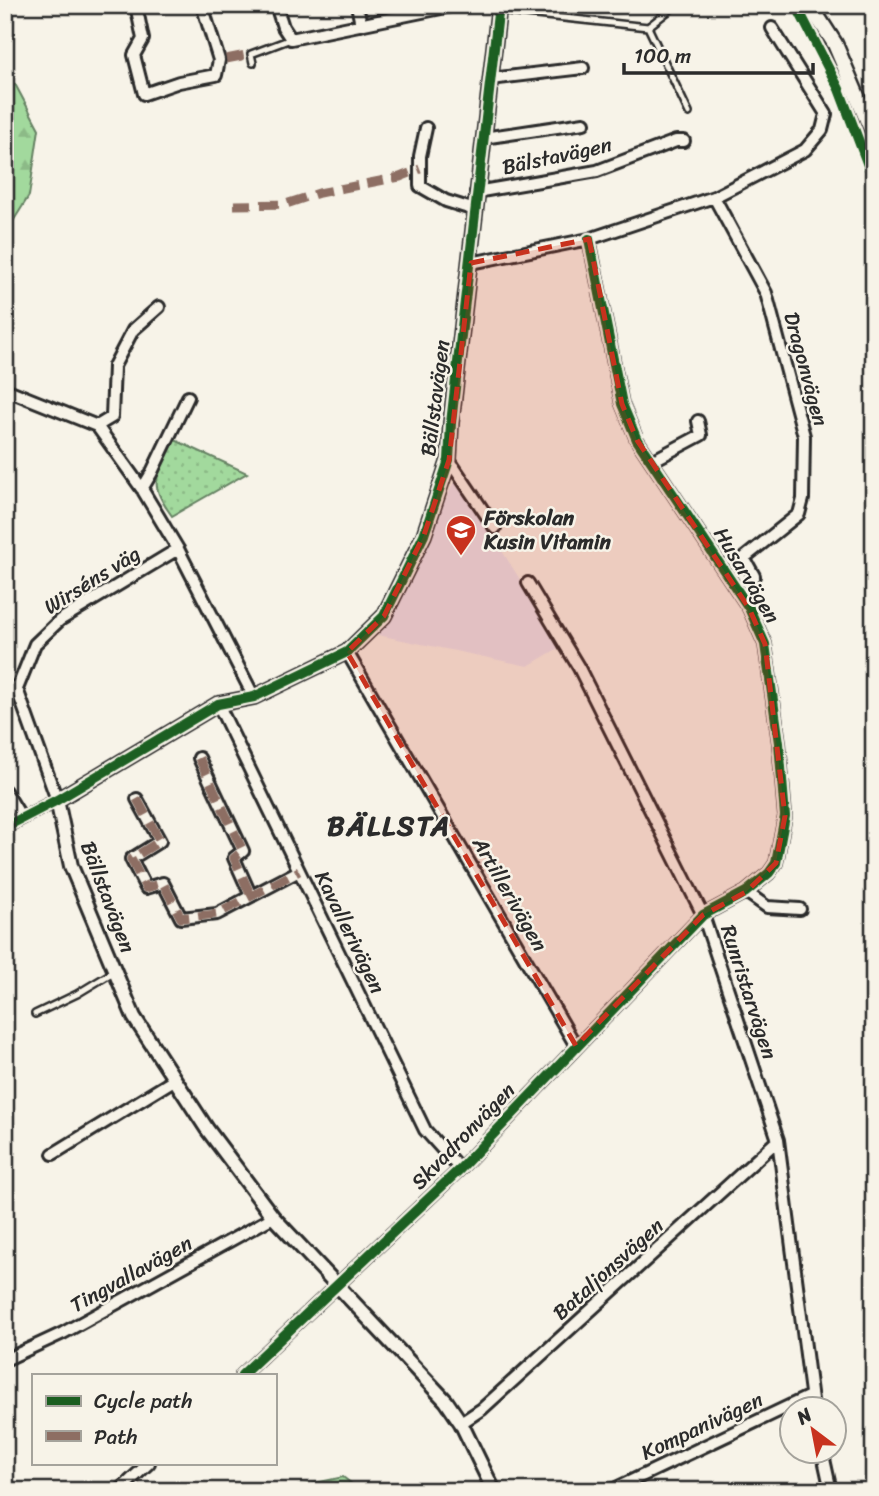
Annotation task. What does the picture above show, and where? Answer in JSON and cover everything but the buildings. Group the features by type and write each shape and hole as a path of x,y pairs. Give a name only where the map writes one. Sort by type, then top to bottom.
{"main road":[{"path":"810,5 835,44 874,136"}],"street":[{"path":"136,5 143,39 134,55 144,94 179,82 216,75 219,60 202,5"},
{"path":"276,5 283,27 291,38 456,5"},
{"path":"357,5 361,25"},
{"name":"Bällstavägen","path":"494,1491 461,1423 446,1401 273,1217 206,1129 134,1017 71,866 57,800 218,705 254,697 347,652 384,615 425,535 449,460 451,423 471,263 476,192 499,8"},
{"path":"471,263 589,239 714,197 805,150 825,123 826,114 772,28"},
{"path":"490,79 583,68"},
{"path":"483,138 584,123"},
{"path":"426,128 420,156 420,186 446,201 475,210"},
{"name":"Bälstavägen","path":"476,192 597,171 676,141 684,141"},
{"name":"Dragonvägen","path":"714,197 766,293 804,436 803,499 799,514 744,558 754,576"},
{"name":"Husarvägen","path":"589,239 622,404 638,440 749,608 765,644 779,743 785,816 776,863 769,873 746,892 703,915"},
{"path":"97,426 112,417 114,366 126,342 133,330 159,307"},
{"path":"5,388 97,426 142,489 178,549 254,697"},
{"path":"142,489 188,397"},
{"path":"652,461 701,435 698,421"},
{"path":"449,460 495,528"},
{"name":"Wirséns väg","path":"11,688 35,644 60,620 178,549"},
{"name":"Runristarvägen","path":"528,583 579,668 703,915 778,1140 810,1394"},
{"name":"Artillerivägen","path":"347,652 576,1046"},
{"path":"5,827 57,800 11,688"},
{"name":"Kavallerivägen","path":"218,705 425,1130 460,1169"},
{"path":"199,758 243,851 234,858 251,896"},
{"path":"5,791 21,817"},
{"path":"137,799 160,841 131,859 146,888 163,883 181,918 217,914 299,872"},
{"path":"746,892 767,907 800,909"},
{"name":"Skvadronvägen","path":"243,1374 460,1169 703,915"},
{"path":"53,1154 174,1080"},
{"name":"Bataljonsvägen","path":"461,1423 482,1409 778,1140"},
{"name":"Tingvallavägen","path":"5,1360 63,1333 273,1217"},
{"name":"Kompanivägen","path":"610,1491 778,1411"},
{"path":"120,1491 148,1464"},
{"path":"825,1464 831,1491"}],"lane":[{"path":"677,5 648,27 689,113"},
{"name":"Bällstavägen","path":"499,8 648,27"},
{"path":"253,62 251,54 291,38"},
{"path":"34,1014 115,971"}],"highlighted area":[{"path":"589,239 622,404 637,440 749,608 765,644 785,816 776,863 746,892 703,915 576,1046 347,652 384,616 424,535 449,460 471,263"}],"shaded area":[{"name":"Förskolan Kusin Vitamin","path":"456,478 562,646 528,666 378,635"}],"green space":[{"path":"15,84 39,129 29,196 5,234 5,86"},
{"path":"175,440 247,473 172,516 159,494 157,478"},
{"path":"343,1477 361,1491 278,1491"}],"marked path":[{"path":"226,59 251,54"},
{"path":"234,205 286,204 319,193 400,177 420,169"},
{"path":"199,758 243,851 234,858 251,896"},
{"path":"137,799 160,841 131,859 146,888 163,883 181,918 217,914 299,871"}],"cycle path":[{"path":"5,827 57,800 218,704 254,697 347,652 384,616 424,535 449,460 499,5"},
{"path":"796,5 839,89 874,181"},
{"path":"243,1374 460,1169 703,915 746,892 769,873 776,863 785,816 779,743 765,644 749,608 637,440 622,404 589,239"}],"place":[{"name":"Förskolan Kusin Vitamin","path":"461,557"}],"district":[{"name":"BÄLLSTA","path":"389,825"}]}
